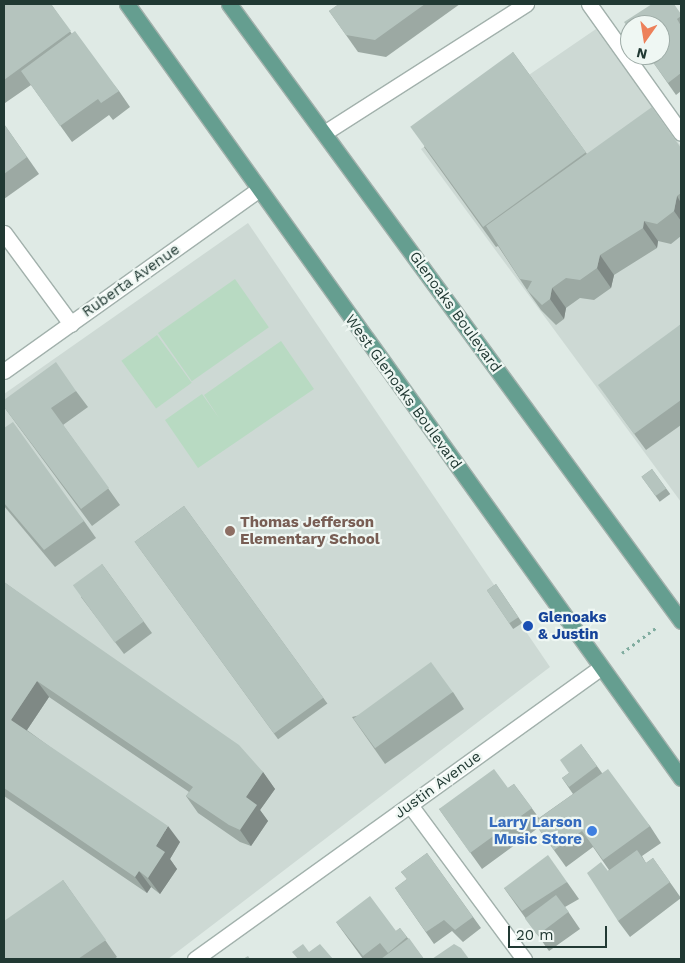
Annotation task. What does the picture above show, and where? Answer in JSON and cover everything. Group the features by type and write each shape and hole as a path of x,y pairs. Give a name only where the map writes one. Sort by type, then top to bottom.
{"main road":[{"name":"West Glenoaks Boulevard","path":"127,4 600,668 681,778"},
{"name":"Glenoaks Boulevard","path":"229,4 680,615"}],"street":[{"path":"324,133 526,4"},
{"path":"589,4 681,133"},
{"name":"Ruberta Avenue","path":"4,371 258,190"},
{"path":"4,233 70,324"},
{"name":"Justin Avenue","path":"195,959 600,668"},
{"path":"410,805 524,959"}],"path":[{"path":"600,668 680,615"}],"shaded area":[{"path":"596,29 620,62 620,65 622,65 681,146 681,502 421,149"},
{"name":"Thomas Jefferson Elementary School","path":"248,223 550,667 168,959 4,959 4,394"}],"green space":[{"path":"235,279 269,327 192,381 158,333"},
{"path":"157,335 192,383 156,409 121,361"},
{"path":"281,341 314,389 198,468 165,420 202,394 219,418 204,395"}],"building":[{"path":"4,4 51,4 71,31 4,80"},
{"path":"339,4 425,4 375,40 346,35 329,11"},
{"path":"652,4 674,4 681,14 677,19 681,26 681,73 668,83 655,65 670,65 670,15 635,15"},
{"path":"75,31 119,91 101,103 98,99 60,126 21,71"},
{"path":"513,52 586,152 483,227 410,127"},
{"path":"652,107 681,148 681,193 677,196 674,211 657,224 644,221 643,228 600,255 597,268 580,280 566,278 552,288 550,299 542,305 527,290 532,281 520,279 486,226"},
{"path":"4,124 27,157 4,174"},
{"path":"681,324 681,400 634,434 598,385"},
{"path":"56,362 76,391 51,408 109,488 81,509 4,407 4,400"},
{"path":"13,422 84,521 44,550 4,503 4,428"},
{"path":"652,469 666,488 656,496 641,477"},
{"path":"184,506 323,698 274,734 135,542"},
{"path":"102,564 144,621 115,643 73,585"},
{"path":"4,582 239,745 263,772 246,797 257,805 240,830 229,825 186,796 193,787 37,681 11,720 168,826 156,846 165,852 148,878 139,871 135,877 4,788"},
{"path":"496,584 518,617 509,623 487,590"},
{"path":"431,662 453,692 375,748 353,718"},
{"path":"581,744 597,766 569,787 562,778 569,773 560,760"},
{"path":"494,769 508,788 514,784 532,808 470,853 439,809"},
{"path":"608,769 650,826 603,860 582,831 554,850 534,822"},
{"path":"637,850 646,863 653,858 670,882 618,921 587,873 601,862 608,871"},
{"path":"427,853 473,917 455,930 444,920 426,932 395,888 407,879 401,872"},
{"path":"548,855 567,882 522,911 504,888"},
{"path":"63,880 106,940 78,959 4,959 4,921"},
{"path":"556,895 569,912 537,935 525,918"},
{"path":"370,896 396,931 400,928 407,937 388,953 380,943 363,956 336,922"},
{"path":"409,938 424,959 381,959"},
{"path":"303,944 309,952 320,944 333,959 298,959 292,952"},
{"path":"454,944 461,948 469,959 432,959"}],"place":[{"name":"Thomas Jefferson Elementary School","path":"230,531"},
{"name":"Glenoaks & Justin","path":"528,626"},
{"name":"Larry Larson Music Store","path":"592,831"}]}
